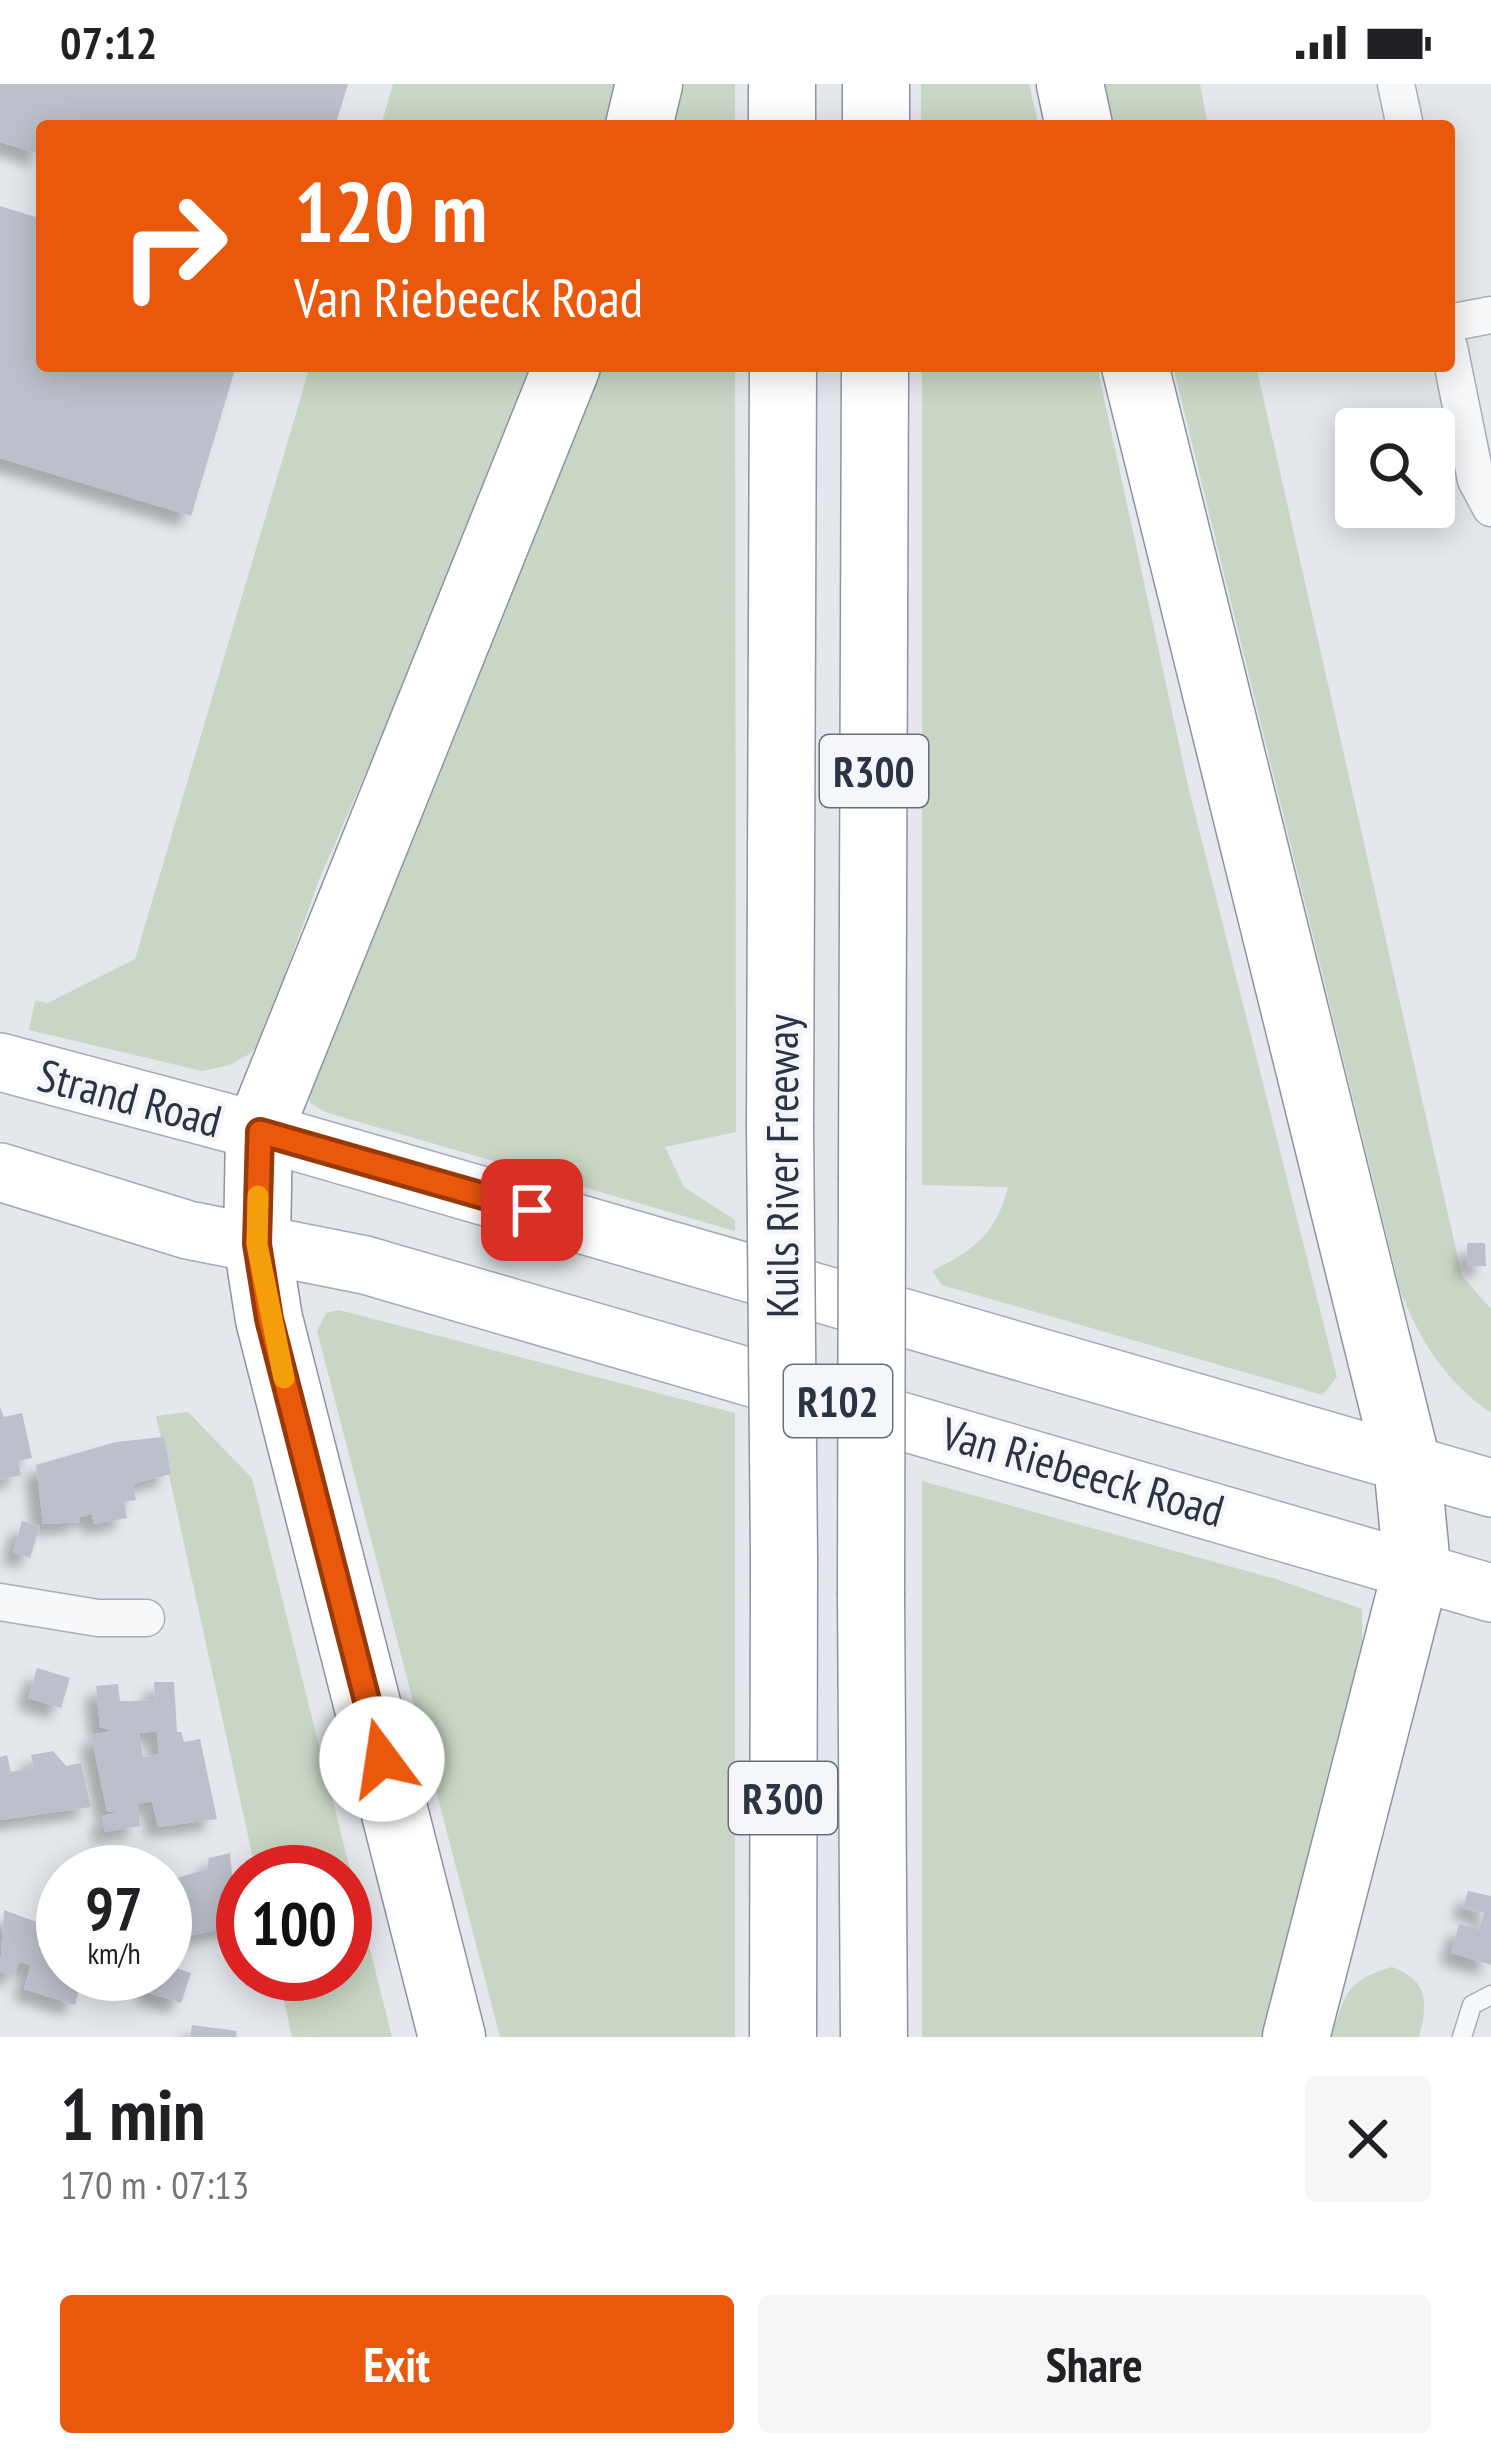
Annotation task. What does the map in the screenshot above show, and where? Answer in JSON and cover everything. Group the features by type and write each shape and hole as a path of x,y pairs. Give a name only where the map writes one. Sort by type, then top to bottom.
{"highway":[{"path":"640,120 649,84"},
{"path":"782,84 782,120"},
{"path":"876,84 876,120"},
{"path":"1070,84 1078,120"},
{"path":"452,2037 269,1319 257,1244 260,1132 565,372"},
{"name":"Kuils River Freeway","path":"782,372 783,2037"},
{"name":"Kuils River Freeway","path":"874,2037 875,372"},
{"path":"1136,372 1207,670 1391,1380 1407,1463 1417,1568 1296,2037"}],"main road":[{"name":"Strand Road","path":"0,1062 260,1132"},
{"name":"R102","path":"260,1132 1491,1488"},
{"name":"R102","path":"0,1172 188,1230 257,1244"},
{"name":"Van Riebeeck Road","path":"257,1244 365,1264 1491,1593"}],"street":[{"path":"1396,84 1404,120"},
{"path":"1455,322 1491,315"},
{"path":"1454,372 1476,479 1491,508"},
{"path":"0,1602 98,1618 146,1618"}],"lane":[{"path":"1462,2037 1472,2005 1491,1995"}],"green space":[{"path":"393,84 625,84 616,120 383,120"},
{"path":"677,84 735,84 735,120 669,120"},
{"path":"921,84 1029,84 1038,120 921,120"},
{"path":"1103,84 1200,84 1207,120 1112,120"},
{"path":"308,372 540,372 319,880 262,1039 251,1053 230,1065 202,1071 29,1030 35,1001 48,1003 135,959"},
{"path":"595,372 735,372 736,1132 665,1147 684,1187 735,1220 735,1231 328,1113 311,1104 306,1091 446,758"},
{"path":"922,372 1098,372 1189,790 1337,1377 1323,1395 942,1285 932,1271 981,1239 997,1217 1008,1187 922,1185"},
{"path":"1174,372 1257,372 1462,1276 1491,1309 1491,1413 1436,1359 1400,1290"},
{"path":"339,1310 735,1413 735,2037 500,2037 317,1331 326,1313"},
{"path":"188,1412 252,1478 344,1845 250,1845 156,1416"},
{"path":"922,1481 1276,1579 1362,1609 1362,1663 1268,2037 922,2037"},
{"path":"372,1957 392,2037 292,2037 284,2001 372,2001"},
{"path":"1392,1967 1413,1979 1423,1994 1419,2037 1331,2037 1340,2009 1356,1984"}],"building":[{"path":"0,84 348,84 337,120 36,120 36,153 0,142"},
{"path":"0,206 36,217 36,372 234,372 191,516 0,458"},
{"path":"1467,1243 1485,1243 1486,1266 1467,1266"},
{"path":"0,1407 4,1417 22,1413 32,1458 18,1461 21,1475 0,1480"},
{"path":"164,1437 171,1474 133,1484 136,1500 124,1502 127,1518 94,1524 92,1514 79,1517 80,1522 43,1524 36,1465 116,1442"},
{"path":"22,1521 40,1526 30,1558 13,1552"},
{"path":"37,1668 70,1678 61,1708 28,1698"},
{"path":"154,1682 174,1682 177,1732 184,1742 200,1739 217,1819 158,1827 152,1801 138,1804 140,1826 105,1832 102,1816 120,1812 107,1811 91,1735 112,1731 100,1727 96,1686 118,1684 120,1701 155,1699","holes":["157,1731 159,1754 143,1757 139,1733"]},
{"path":"53,1751 66,1766 81,1763 91,1807 0,1820 0,1757 7,1755 11,1772 34,1767 31,1755"},
{"path":"216,1856 216,1930 192,1935 192,1874 207,1869 209,1858"},
{"path":"1468,1891 1491,1896 1491,1965 1451,1953 1459,1924 1479,1929 1484,1913 1463,1908"},
{"path":"4,1910 36,1922 36,1993 24,1989 31,1965 19,1962 14,1976 0,1972"},
{"path":"192,2025 237,2031 236,2037 190,2037"}],"slow traffic":[{"path":"258,1196 257,1244 284,1378"}],"route":[{"path":"382,1759 269,1319 257,1244 260,1132 532,1210"}]}
